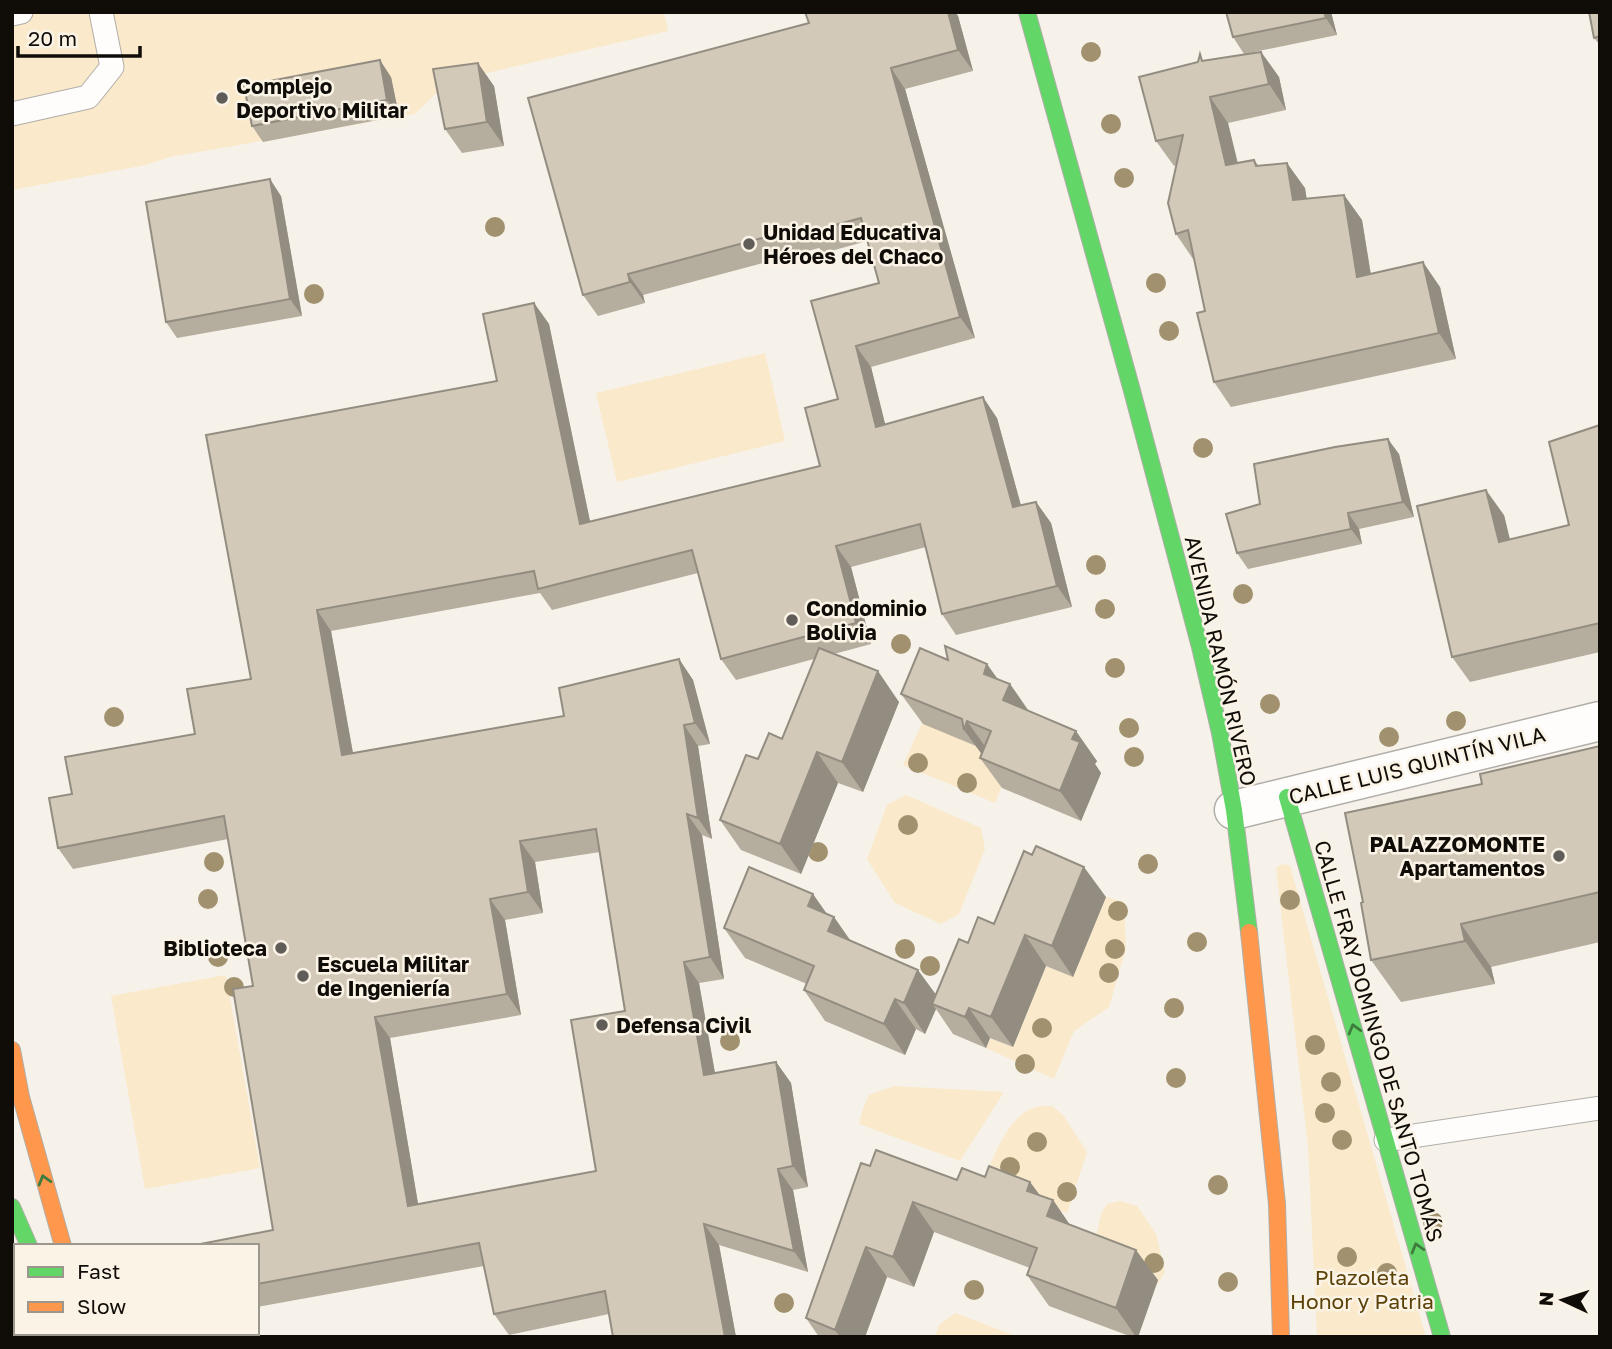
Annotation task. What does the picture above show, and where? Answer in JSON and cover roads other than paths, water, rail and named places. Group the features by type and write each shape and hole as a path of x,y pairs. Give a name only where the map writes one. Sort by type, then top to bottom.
{"street":[{"name":"AVENIDA RAMÓN RIVERO","path":"1027,12 1200,647 1234,810 1252,954 1277,1204 1281,1337"},
{"name":"CALLE LUIS QUINTÍN VILA","path":"1234,810 1600,721"},
{"name":"CALLE FRAY DOMINGO DE SANTO TOMÁS","path":"1287,797 1442,1337"},
{"path":"12,1050 21,1097 61,1244"},
{"path":"12,1208 28,1244"}],"lane":[{"path":"12,14 21,12"},
{"path":"12,114 88,97 112,67 102,12"},
{"path":"1386,1140 1600,1108"}],"place":[{"name":"Complejo Deportivo Militar","path":"222,98"},
{"name":"Unidad Educativa Héroes del Chaco","path":"749,244"},
{"name":"Condominio Bolivia","path":"792,620"},
{"name":"PALAZZOMONTE Apartamentos","path":"1559,856"},
{"name":"Biblioteca","path":"281,948"},
{"name":"Escuela Militar de Ingeniería","path":"303,976"},
{"name":"Defensa Civil","path":"602,1025"}],"park label":[{"name":"Plazoleta Honor y Patria","path":"1362,1289"}]}
